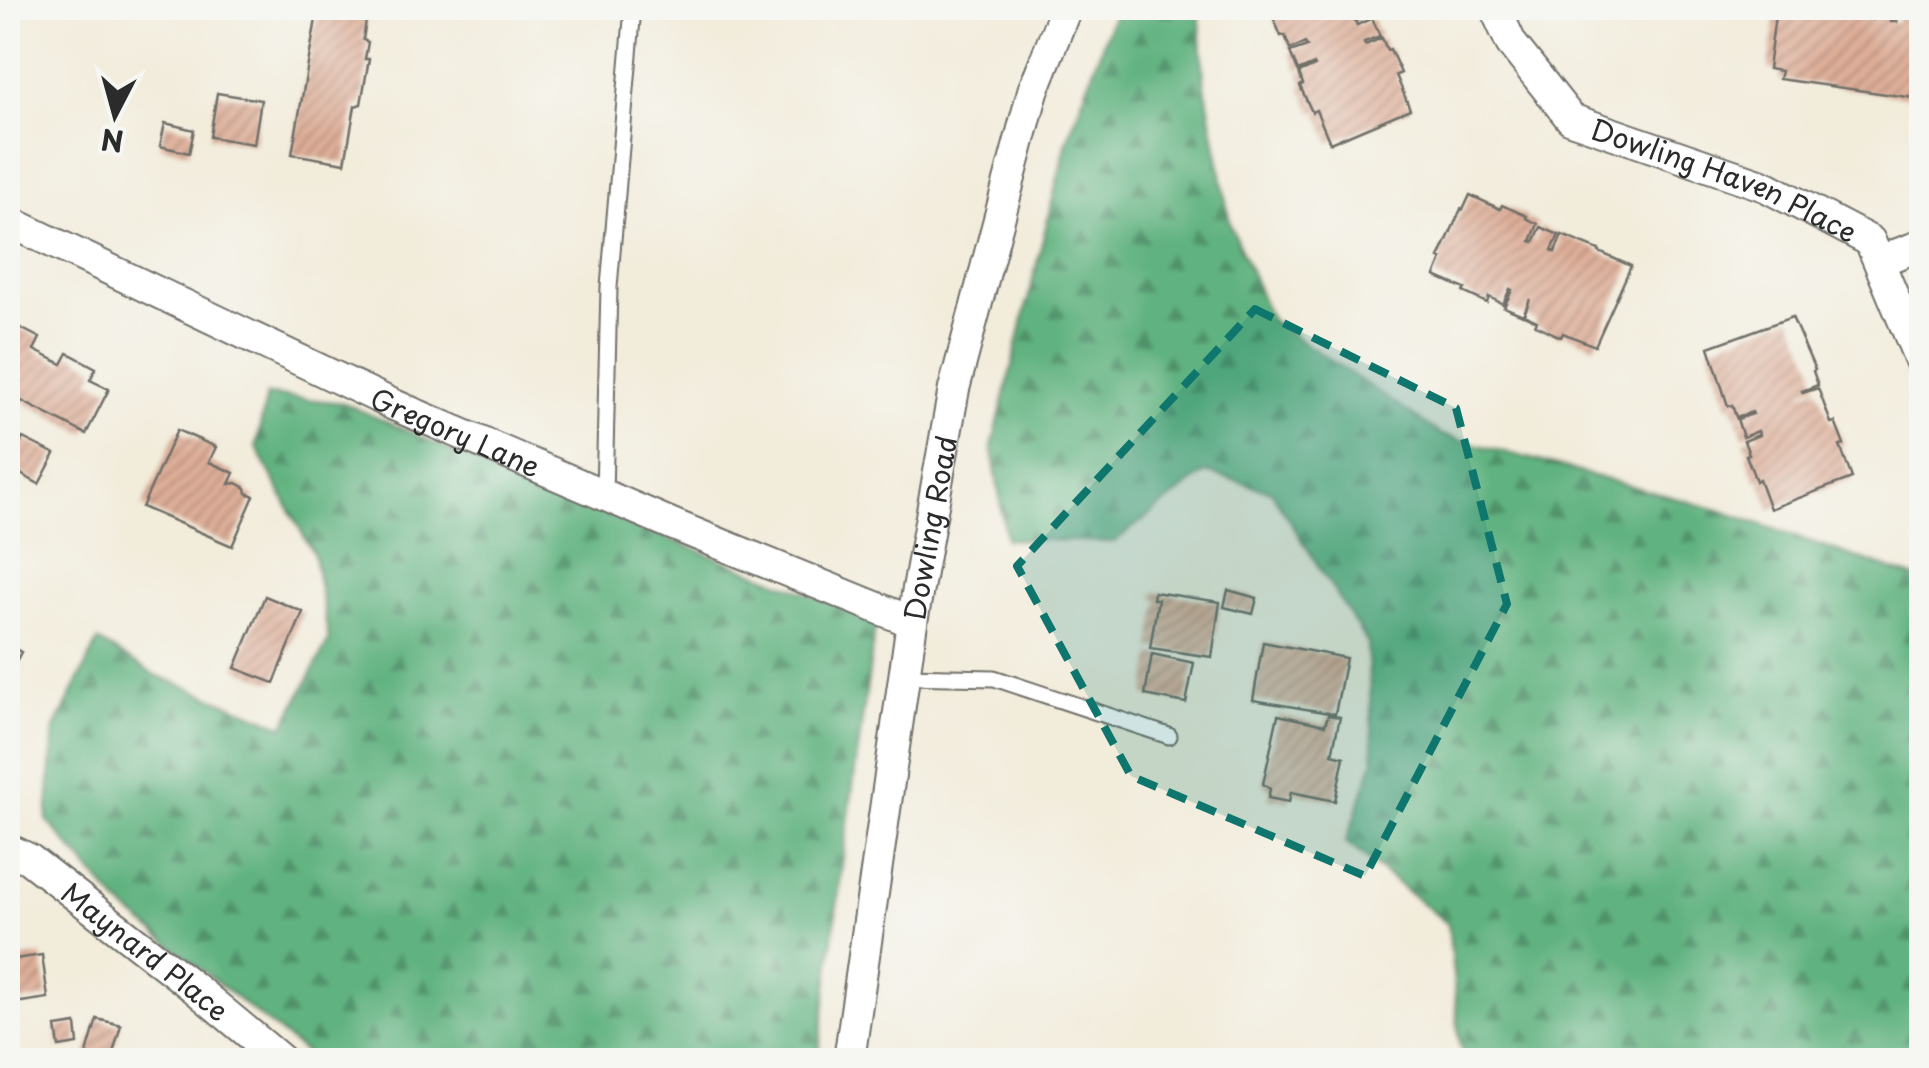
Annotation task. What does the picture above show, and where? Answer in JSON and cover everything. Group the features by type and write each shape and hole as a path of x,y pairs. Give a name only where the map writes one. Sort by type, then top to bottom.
{"street":[{"name":"Dowling Road","path":"850,1060 912,622 954,389 1033,91 1066,8"},
{"name":"Dowling Haven Place","path":"1495,8 1511,43 1571,120 1766,186 1870,241 1922,365"},
{"name":"Gregory Lane","path":"8,221 394,405 912,622"},
{"name":"Dowling Haven Place","path":"1878,261 1922,246"},
{"name":"Maynard Place","path":"8,850 29,859 281,1060"}],"lane":[{"path":"604,495 609,288 633,8"},
{"path":"904,676 994,678 1169,736"}],"highlighted area":[{"path":"1255,309 1456,408 1507,604 1365,876 1131,776 1017,566"}],"green space":[{"path":"1116,8 1199,8 1204,80 1230,224 1271,320 1442,435 1719,510 1921,580 1921,1060 1465,1060 1448,924 1346,842 1374,761 1367,643 1271,491 1206,472 1114,542 1006,539 992,447 1067,141"},
{"path":"267,395 344,403 511,477 876,620 818,1060 314,1060 118,903 47,820 54,730 98,641 153,674 284,726 329,640 314,555 256,446"}],"building":[{"path":"318,8 368,8 363,40 368,42 365,59 369,59 361,104 355,106 345,163 292,154"},
{"path":"1367,8 1370,14 1355,21 1357,25 1372,18 1380,36 1364,42 1365,45 1382,38 1387,50 1390,49 1410,109 1330,143 1300,86 1303,84 1299,73 1315,66 1298,71 1290,52 1307,46 1305,43 1290,49 1270,10"},
{"path":"1776,8 1869,8 1867,19 1873,20 1875,8 1893,8 1891,22 1897,22 1899,8 1922,8 1922,99 1779,79 1781,71 1768,69"},
{"path":"217,93 261,100 254,144 210,137"},
{"path":"165,123 194,130 189,153 160,146"},
{"path":"1470,195 1500,209 1502,205 1538,224 1531,241 1534,242 1541,227 1559,235 1552,250 1555,252 1562,235 1631,266 1595,346 1535,325 1537,321 1524,315 1530,299 1523,315 1504,307 1510,289 1503,304 1489,297 1487,303 1435,276 1442,259 1439,258"},
{"path":"1792,317 1818,385 1802,391 1818,388 1844,445 1840,446 1852,478 1770,509 1746,455 1749,454 1744,441 1759,435 1758,431 1743,437 1737,419 1753,414 1736,417 1732,405 1728,406 1709,347"},
{"path":"9,322 40,338 34,350 62,364 68,353 96,368 90,380 109,389 86,434 8,394"},
{"path":"177,430 216,447 209,462 234,473 229,484 237,483 254,496 232,546 142,507"},
{"path":"23,438 55,454 39,484 8,467"},
{"path":"1228,590 1257,598 1253,614 1224,607"},
{"path":"1154,592 1220,602 1212,657 1150,648 1158,599 1153,599"},
{"path":"265,596 303,612 274,683 235,668"},
{"path":"1263,642 1346,658 1335,714 1253,700"},
{"path":"8,645 21,652 8,677"},
{"path":"1152,654 1194,663 1186,703 1145,695"},
{"path":"1278,715 1325,725 1328,715 1340,717 1332,754 1344,757 1335,801 1291,792 1289,802 1268,798 1270,789 1263,784"},
{"path":"42,955 48,998 8,1004 8,960"},
{"path":"97,1019 121,1025 113,1053 127,1057 126,1060 85,1060"},
{"path":"76,1024 78,1044 59,1047 56,1027"}]}
